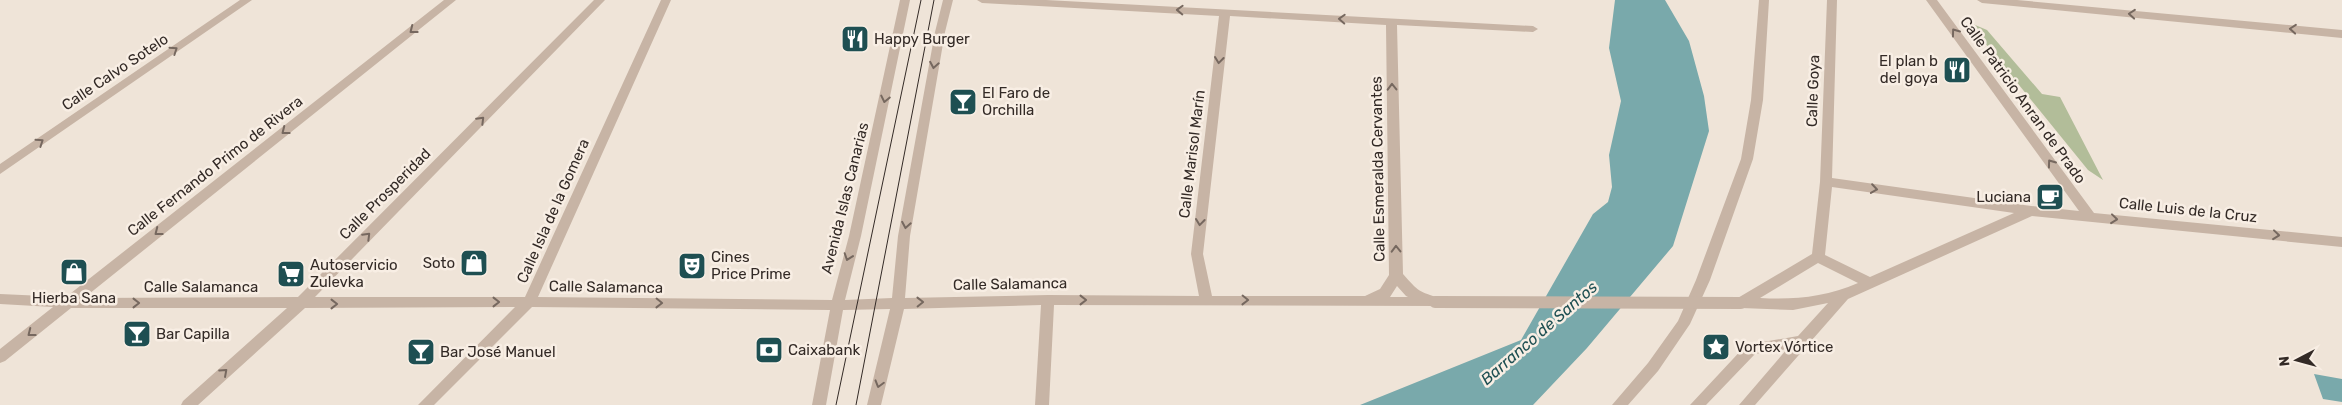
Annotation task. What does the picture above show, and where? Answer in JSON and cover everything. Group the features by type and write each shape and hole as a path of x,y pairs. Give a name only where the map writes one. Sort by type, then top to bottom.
{"street":[{"name":"Calle Calvo Sotelo","path":"0,170 247,0"},
{"name":"Calle Fernando Primo de Rivera","path":"0,357 451,0"},
{"name":"Calle Prosperidad","path":"188,405 300,304 600,0"},
{"name":"Calle Isla de la Gomera","path":"425,405 529,302 666,0"},
{"name":"Avenida Islas Canarias","path":"819,405 830,357 837,305 845,267 856,236 905,0"},
{"path":"874,405 886,361 898,303 904,236 940,32 948,0"},
{"path":"982,0 1101,8 1225,12 1533,29"},
{"path":"1619,405 1653,367 1683,324 1703,280 1747,160 1757,100 1764,0"},
{"name":"Calle Goya","path":"1818,257 1826,182 1832,0"},
{"name":"Calle Patricio Anran de Prado","path":"1932,0 2090,217"},
{"path":"1982,0 2342,34"},
{"name":"Calle Marisol Marín","path":"1206,300 1196,254 1225,12"},
{"name":"Calle Esmeralda Cervantes","path":"1391,22 1396,276 1411,292 1430,301"},
{"name":"Calle Luis de la Cruz","path":"1826,182 2030,211 2342,242"},
{"name":"Calle Luis de la Cruz","path":"1430,301 1742,302 1793,305 1843,295 2030,211"},
{"path":"1742,302 1818,257 1870,283"},
{"name":"Calle Salamanca","path":"1361,301 1384,293 1396,276"},
{"path":"1746,405 1843,295"},
{"name":"Calle Salamanca","path":"0,299 70,303 300,304 529,302 837,305 1048,300 1430,301"},
{"path":"1042,405 1048,300"},
{"path":"1697,405 1751,349 1803,341"}],"green space":[{"path":"1968,22 1987,30 2042,94 2060,97 2103,180 2088,170"}],"water":[{"name":"Barranco de Santos","path":"1615,0 1665,0 1689,41 1704,96 1709,131 1673,246 1587,348 1533,405 1360,405 1521,340 1593,214 1608,202 1612,187 1609,155 1621,101 1609,48"},
{"path":"2314,374 2342,379 2342,402 2323,399"}],"tram line":[{"path":"836,405 921,0"},
{"path":"856,405 934,0"}],"place":[{"name":"Happy Burger","path":"855,39"},
{"name":"El plan b del goya","path":"1957,70"},
{"name":"El Faro de Orchilla","path":"963,102"},
{"name":"Luciana","path":"2050,197"},
{"name":"Soto","path":"474,263"},
{"name":"Cines Price Prime","path":"692,266"},
{"name":"Hierba Sana","path":"74,272"},
{"name":"Autoservicio Zulevka","path":"291,274"},
{"name":"Bar Capilla","path":"137,334"},
{"name":"Vortex Vórtice","path":"1716,347"},
{"name":"Caixabank","path":"769,350"},
{"name":"Bar José Manuel","path":"421,352"}]}
